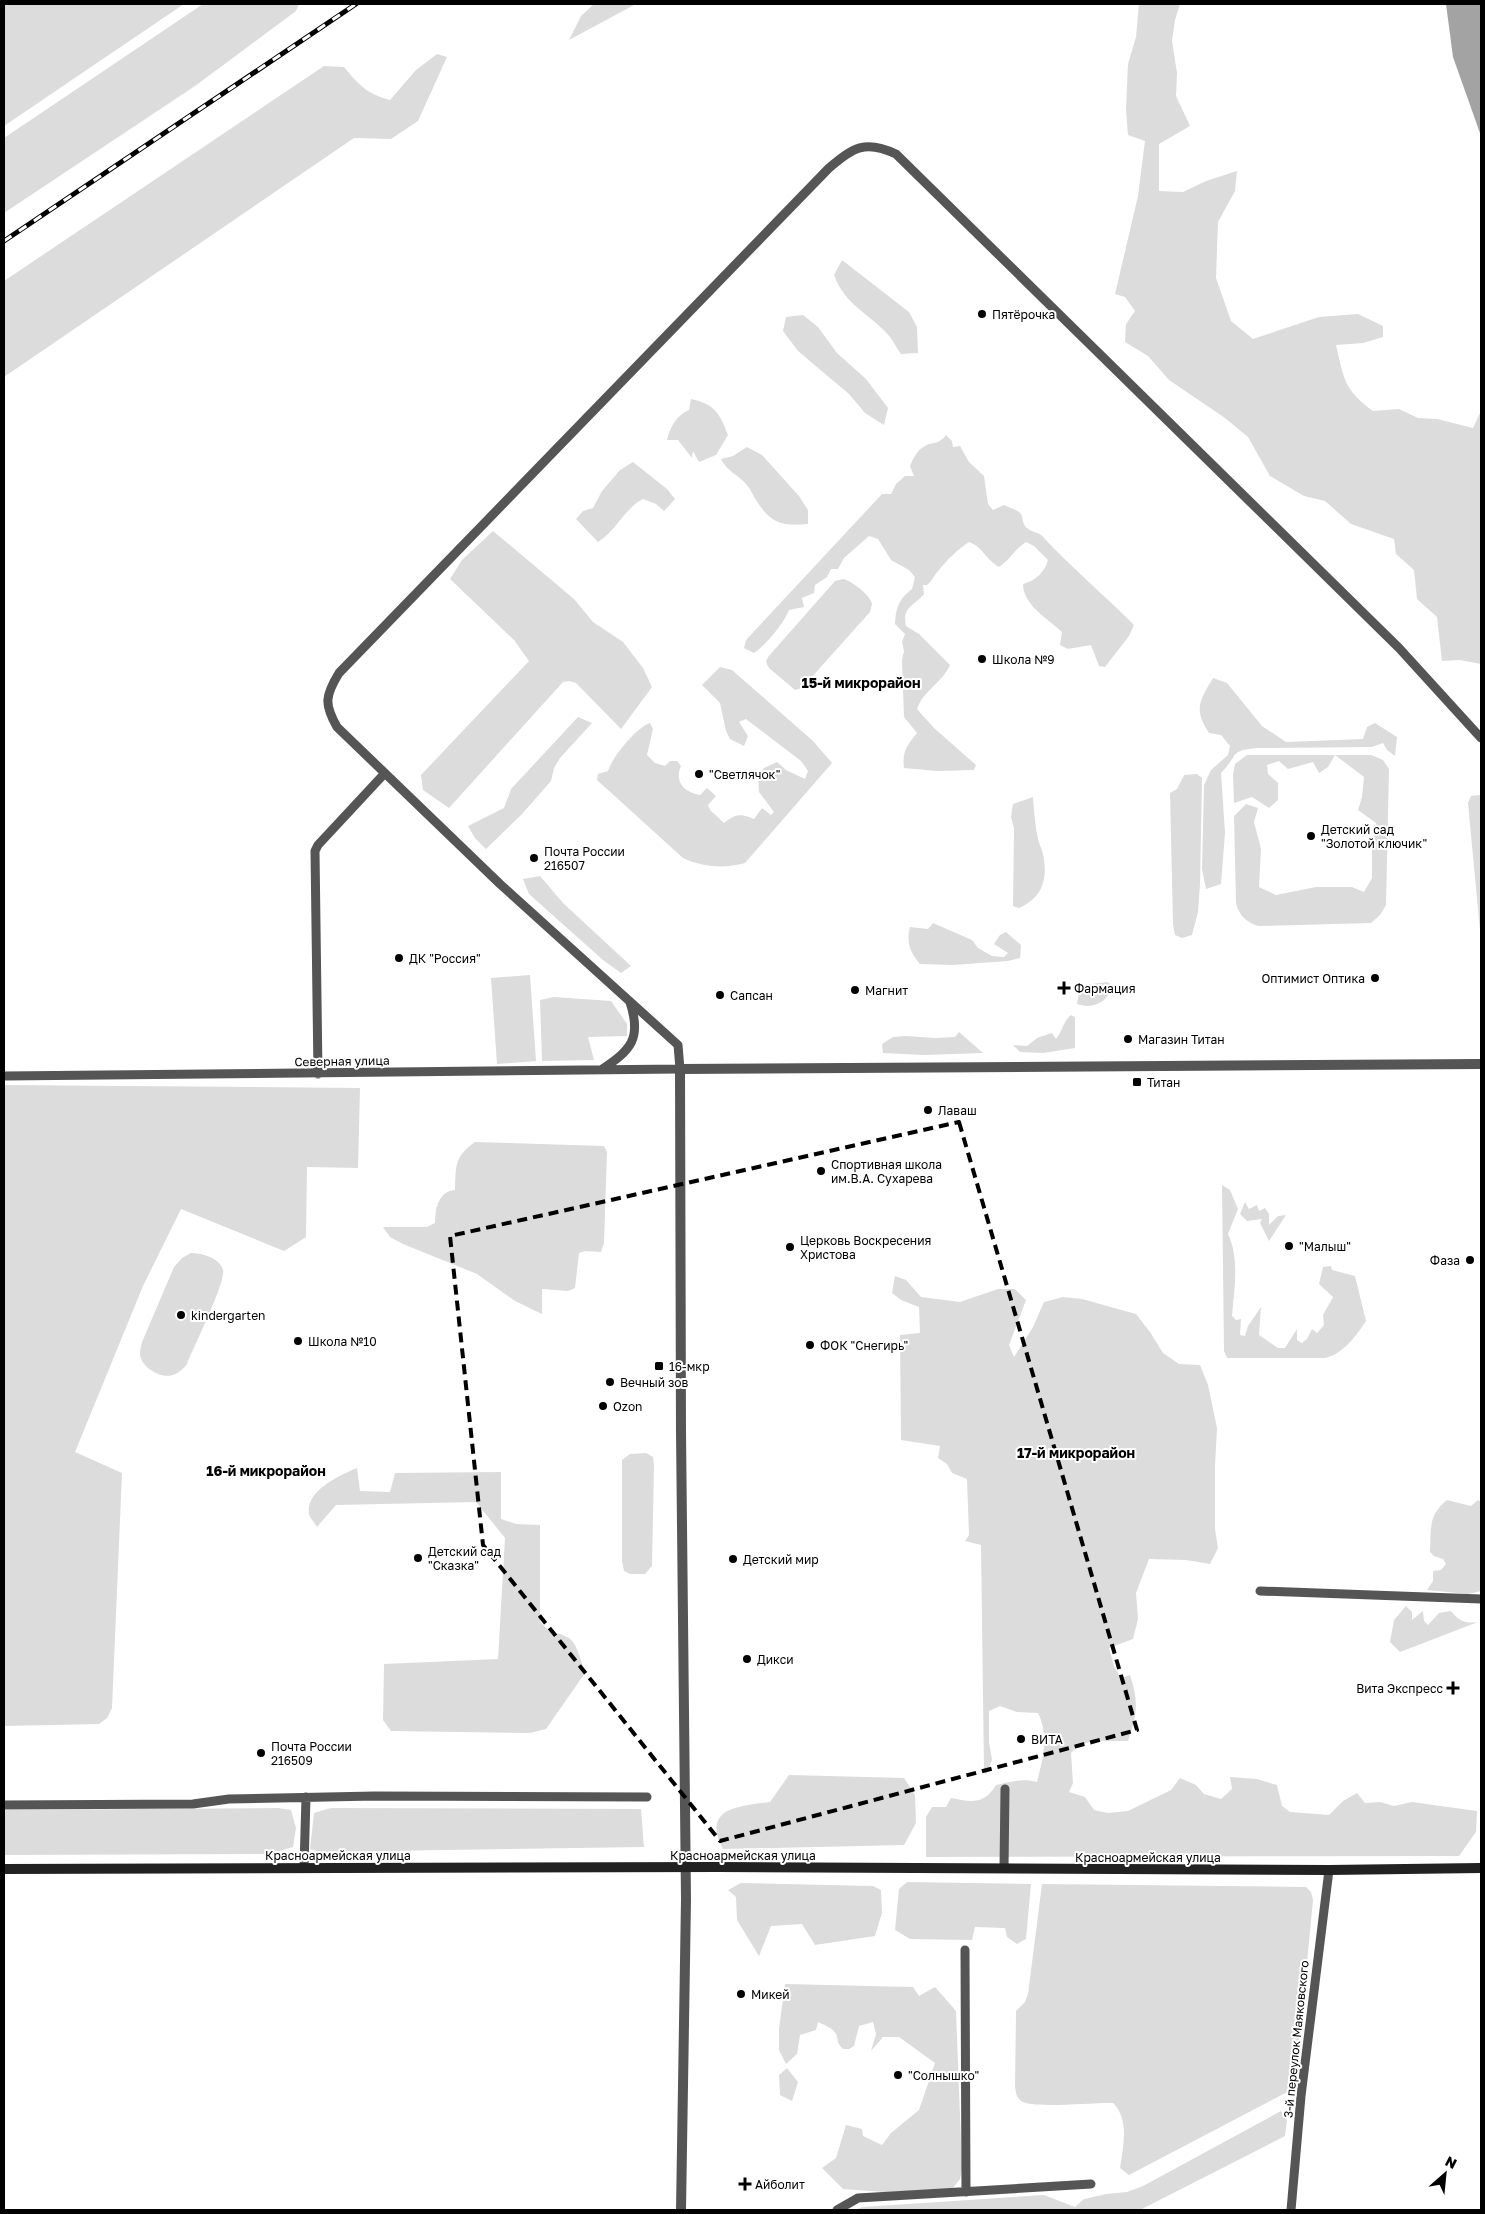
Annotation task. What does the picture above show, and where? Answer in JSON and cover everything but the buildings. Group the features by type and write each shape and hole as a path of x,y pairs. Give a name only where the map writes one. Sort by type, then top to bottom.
{"main road":[{"name":"Красноармейская улица","path":"4,1869 685,1867 1329,1870 1481,1868"}],"street":[{"path":"681,2210 685,1867 680,1069 678,1045 500,884 337,727 328,712 328,692 338,673 829,168 852,149 864,146 885,149 896,154 1399,648 1481,738"},
{"path":"318,1074 315,851 318,845 385,773"},
{"path":"601,1070 628,1049 634,1040 634,1017 630,1002"},
{"path":"680,1069 1479,1065"},
{"name":"Северная улица","path":"4,1076 680,1069"},
{"path":"1260,1591 1481,1599"},
{"path":"1004,1868 1005,1789"},
{"path":"304,1867 306,1797"},
{"path":"4,1805 193,1804 229,1799 306,1797 647,1797"},
{"name":"3-й переулок Маяковского","path":"1291,2210 1301,2096 1329,1870"},
{"path":"965,1950 966,2192"},
{"path":"837,2210 858,2198 1091,2184"}],"highlighted area":[{"path":"959,1122 1137,1730 720,1841 483,1545 450,1236"}],"shaded area":[{"path":"4,4 184,4 4,126"},
{"path":"203,4 299,4 296,11 195,86 4,213 4,138"},
{"path":"594,4 636,4 569,40 581,16"},
{"path":"1139,4 1180,4 1175,20 1172,41 1177,73 1176,96 1190,126 1159,144 1159,191 1183,192 1206,181 1237,171 1235,191 1218,222 1216,278 1231,321 1253,339 1319,317 1358,314 1383,326 1383,337 1363,343 1336,345 1347,383 1363,404 1373,411 1399,409 1418,418 1437,419 1473,428 1481,411 1481,664 1460,660 1442,661 1437,617 1417,599 1414,570 1396,554 1394,539 1351,524 1325,501 1304,496 1270,476 1248,437 1225,418 1169,380 1148,356 1125,342 1126,324 1135,311 1125,297 1115,294 1138,196 1145,141 1128,135 1126,109 1128,64 1136,37"},
{"path":"1446,4 1481,4 1481,136 1453,57"},
{"path":"437,54 447,57 418,121 391,139 354,138 4,377 4,281 324,66 344,67 364,88 375,95 390,100 416,70"},
{"path":"842,260 909,312 917,327 918,353 901,354 883,329 845,295 834,275"},
{"path":"803,315 818,327 837,353 866,379 888,408 884,425 865,413 849,394 798,351 783,331 786,317"},
{"path":"691,399 706,404 716,411 728,435 716,455 699,462 693,451 692,458 678,440 667,440 675,422 689,410"},
{"path":"946,435 952,441 953,447 960,446 969,462 984,476 988,504 993,510 1004,505 1020,513 1027,528 1041,535 1134,625 1129,636 1105,667 1099,666 1091,645 1068,649 1060,645 1062,632 1037,611 1027,599 1023,584 1032,581 1039,575 1045,568 1048,560 1034,546 1026,542 999,567 978,547 969,542 957,551 927,585 923,585 924,594 909,608 905,620 906,626 919,634 950,665 924,697 917,709 934,728 976,765 974,770 937,771 904,768 906,749 917,733 904,717 902,660 904,651 902,642 905,634 895,624 899,604 912,589 915,577 909,570 891,560 878,539 869,536 844,558 838,569 831,569 827,577 815,585 814,593 802,598 804,607 789,610 779,627 758,650 754,653 744,648 746,640 882,494 891,494 896,484 905,476 914,476 910,466 920,450 940,441"},
{"path":"747,447 762,455 799,496 808,510 808,524 784,524 772,519 761,508 748,486 726,467 721,459 733,456"},
{"path":"633,462 667,489 675,499 664,511 656,504 643,499 631,508 610,532 598,542 576,519 583,511 593,508 602,491 620,470"},
{"path":"493,531 574,599 593,622 623,642 643,668 652,687 621,729 576,683 563,682 449,808 423,790 421,775 529,661 514,640 450,579 462,560"},
{"path":"843,579 855,585 868,596 872,604 870,612 802,688 795,690 769,668 766,662 768,657 835,581"},
{"path":"720,667 732,670 813,741 832,763 745,863 714,866 683,858 597,780 598,774 608,771 615,758 632,736 650,723 653,729 647,755 655,763 665,766 670,761 677,761 681,766 679,772 680,781 685,789 700,795 707,788 716,796 708,805 710,810 724,823 738,815 754,819 762,808 771,815 774,812 759,792 758,775 764,768 777,762 786,770 805,779 808,771 801,761 746,719 739,722 748,736 744,746 730,739 726,731 720,703 702,685"},
{"path":"1213,678 1227,683 1262,726 1286,742 1363,739 1367,727 1375,723 1397,737 1395,756 1387,750 1383,743 1372,747 1258,748 1243,750 1235,754 1221,773 1225,833 1221,884 1206,889 1202,869 1204,785 1211,770 1228,755 1230,746 1221,735 1209,733 1201,717 1200,705"},
{"path":"578,717 592,723 560,758 554,768 551,781 522,814 486,849 475,838 468,826 504,808 511,789"},
{"path":"1247,755 1335,755 1328,767 1319,773 1313,762 1288,769 1279,761 1267,765 1268,774 1278,783 1278,800 1269,808 1252,797 1234,803 1233,774 1235,764"},
{"path":"1335,755 1371,755 1383,760 1389,769 1386,905 1380,915 1371,923 1258,926 1241,915 1236,903 1234,816 1246,804 1258,808 1254,822 1261,849 1259,887 1276,895 1316,887 1352,887 1364,892 1372,878 1372,845 1376,823 1358,810 1362,797 1364,777"},
{"path":"1197,774 1202,778 1198,912 1192,935 1182,938 1175,935 1173,924 1170,793 1177,789 1184,775"},
{"path":"1481,795 1481,941 1468,803 1471,796"},
{"path":"1033,797 1038,841 1043,852 1044,879 1034,898 1019,908 1013,906 1014,828 1011,817 1013,804"},
{"path":"540,876 563,903 631,966 621,973 603,960 529,894 523,879"},
{"path":"933,923 972,940 978,948 992,956 1004,957 1008,953 994,944 1000,935 1006,932 1021,945 1020,958 1008,961 953,965 920,964 910,947 908,937 910,927 928,929"},
{"path":"530,975 536,1061 497,1064 491,978"},
{"path":"1107,982 1112,985 1108,996 1104,1000 1089,1006 1077,1004 1079,993 1088,991 1084,985"},
{"path":"554,997 611,1001 627,1024 627,1036 588,1037 594,1060 542,1061 540,1000"},
{"path":"1071,1015 1075,1017 1075,1048 1043,1053 1020,1052 1013,1045 1027,1046 1037,1038 1052,1033 1056,1039"},
{"path":"959,1032 983,1053 923,1055 883,1053 882,1044 893,1037 955,1037"},
{"path":"4,1085 360,1088 358,1168 307,1167 306,1237 284,1251 181,1209 143,1286 75,1452 122,1473 112,1708 107,1718 99,1724 4,1726"},
{"path":"475,1142 604,1146 607,1152 604,1243 601,1252 585,1251 579,1253 575,1288 568,1291 542,1289 542,1314 515,1301 477,1274 390,1237 383,1227 427,1227 435,1223 437,1207 441,1197 449,1191 455,1190 456,1168 460,1157"},
{"path":"1222,1185 1230,1190 1238,1209 1228,1234 1232,1244 1235,1264 1232,1316 1236,1320 1241,1319 1240,1335 1245,1336 1248,1326 1261,1307 1259,1335 1278,1348 1285,1348 1297,1329 1297,1340 1302,1343 1307,1339 1312,1329 1317,1333 1324,1325 1323,1315 1333,1297 1319,1284 1323,1267 1331,1266 1332,1270 1355,1276 1366,1321 1338,1353 1325,1358 1227,1358 1224,1351"},
{"path":"1245,1202 1249,1209 1257,1205 1259,1211 1265,1208 1269,1214 1269,1225 1278,1216 1286,1215 1269,1241 1260,1223 1262,1219 1247,1221 1240,1214"},
{"name":"kindergarten","path":"191,1253 205,1255 218,1262 223,1270 223,1277 215,1301 187,1364 174,1375 164,1376 153,1372 143,1362 140,1354 141,1345 174,1267 182,1258"},
{"path":"895,1276 906,1280 921,1297 960,1302 998,1289 1015,1289 1026,1300 1009,1345 1014,1357 1033,1327 1044,1302 1063,1297 1082,1299 1136,1314 1163,1353 1179,1364 1200,1365 1208,1385 1217,1428 1215,1529 1218,1548 1210,1564 1186,1560 1149,1559 1136,1593 1138,1619 1133,1639 1109,1648 1114,1666 1121,1678 1130,1675 1135,1693 1135,1716 1128,1741 1090,1742 1083,1744 1071,1753 1073,1783 1069,1792 1085,1797 1094,1810 1108,1813 1128,1811 1171,1790 1180,1778 1196,1785 1204,1794 1221,1799 1232,1789 1230,1777 1257,1779 1277,1785 1282,1806 1290,1812 1329,1815 1343,1801 1357,1793 1365,1803 1380,1802 1394,1806 1412,1802 1477,1811 1476,1832 1459,1856 926,1857 926,1817 932,1807 946,1807 951,1798 971,1801 982,1799 996,1785 1022,1780 1037,1782 1043,1756 1044,1738 1038,1713 1017,1712 1000,1706 989,1711 989,1742 992,1760 986,1775 984,1771 981,1545 965,1541 969,1535 967,1479 952,1473 947,1464 938,1458 940,1446 901,1440 900,1335 920,1333 919,1307 901,1300 892,1293"},
{"path":"646,1453 653,1457 654,1465 652,1566 645,1574 630,1574 624,1571 622,1561 622,1460 630,1454"},
{"path":"357,1468 360,1491 390,1492 395,1473 501,1472 501,1519 516,1524 540,1525 540,1621 551,1631 567,1637 574,1643 585,1673 546,1729 530,1733 391,1731 383,1720 384,1664 498,1659 505,1538 476,1502 336,1505 317,1527 309,1514 309,1505 313,1498 318,1491 334,1479"},
{"path":"1447,1500 1471,1506 1478,1500 1481,1502 1481,1591 1468,1594 1427,1590 1433,1581 1433,1571 1441,1570 1446,1564 1443,1559 1434,1556 1430,1552 1432,1523 1436,1511"},
{"path":"1406,1606 1412,1612 1412,1620 1423,1611 1424,1621 1428,1625 1439,1613 1451,1611 1463,1621 1469,1623 1478,1622 1400,1652 1390,1642 1394,1620"},
{"path":"789,1775 904,1778 915,1795 916,1823 904,1845 723,1849 717,1835 717,1825 720,1817 727,1812 746,1805 770,1802"},
{"path":"278,1808 291,1810 296,1828 293,1847 269,1854 4,1855 4,1810"},
{"path":"331,1808 641,1809 644,1847 320,1852 310,1849 314,1813"},
{"path":"907,1882 1031,1884 1026,1939 1017,1944 1007,1937 1005,1928 975,1927 972,1940 910,1939 895,1930 899,1889"},
{"path":"741,1883 873,1886 881,1890 882,1913 875,1936 815,1945 802,1924 771,1926 759,1956 737,1920 736,1897 728,1890"},
{"path":"1042,1884 1306,1887 1311,1892 1313,1900 1295,2088 1129,2175 1120,2168 1124,2134 1122,2117 1113,2103 1037,2105 1021,2101 1017,2096 1015,2087 1016,2011 1025,2002 1028,1994"},
{"path":"785,1984 913,1987 919,1996 935,1987 956,2011 962,2169 960,2179 952,2189 885,2192 843,2189 822,2168 836,2158 846,2125 862,2129 863,2136 882,2145 891,2133 919,2110 935,2063 899,2037 883,2037 871,2051 876,2034 873,2022 859,2026 854,2046 849,2049 843,2049 838,2043 835,2032 818,2022 816,2030 800,2035 797,2054 786,2064 779,2050 779,2029"},
{"path":"787,2068 798,2082 792,2101 780,2095 779,2075"},
{"path":"1281,2111 1287,2120 1285,2136 1140,2210 855,2210 862,2207 1044,2195 1075,2207 1084,2199 1127,2192 1143,2186"}],"railway":[{"path":"4,241 356,4"}],"place":[{"name":"Пятёрочка","path":"982,314"},
{"name":"Школа №9","path":"982,659"},
{"name":"\"Светлячок\"","path":"699,774"},
{"name":"Детский сад \"Золотой ключик\"","path":"1311,836"},
{"name":"Почта России 216507","path":"534,858"},
{"name":"ДК \"Россия\"","path":"399,958"},
{"name":"Оптимист Оптика","path":"1375,978"},
{"name":"Фармация","path":"1064,988"},
{"name":"Магнит","path":"855,990"},
{"name":"Сапсан","path":"720,995"},
{"name":"Магазин Титан","path":"1128,1039"},
{"name":"Титан","path":"1137,1082"},
{"name":"Лаваш","path":"928,1110"},
{"name":"Спортивная школа им.В.А. Сухарева","path":"821,1171"},
{"name":"\"Малыш\"","path":"1289,1246"},
{"name":"Церковь Воскресения Христова","path":"790,1247"},
{"name":"Фаза","path":"1470,1260"},
{"name":"kindergarten","path":"181,1315"},
{"name":"Школа №10","path":"298,1341"},
{"name":"ФОК \"Снегирь\"","path":"810,1345"},
{"name":"16-мкр","path":"659,1366"},
{"name":"Вечный зов","path":"610,1382"},
{"name":"Ozon","path":"603,1406"},
{"name":"Детский сад \"Сказка\"","path":"418,1558"},
{"name":"Детский мир","path":"733,1559"},
{"name":"Дикси","path":"747,1659"},
{"name":"Вита Экспресс","path":"1453,1688"},
{"name":"ВИТА","path":"1021,1739"},
{"name":"Почта России 216509","path":"261,1753"},
{"name":"Микей","path":"741,1994"},
{"name":"\"Солнышко\"","path":"898,2075"},
{"name":"Айболит","path":"745,2184"}],"district":[{"name":"15-й микрорайон","path":"861,682"},
{"name":"17-й микрорайон","path":"1076,1452"},
{"name":"16-й микрорайон","path":"266,1470"}]}
